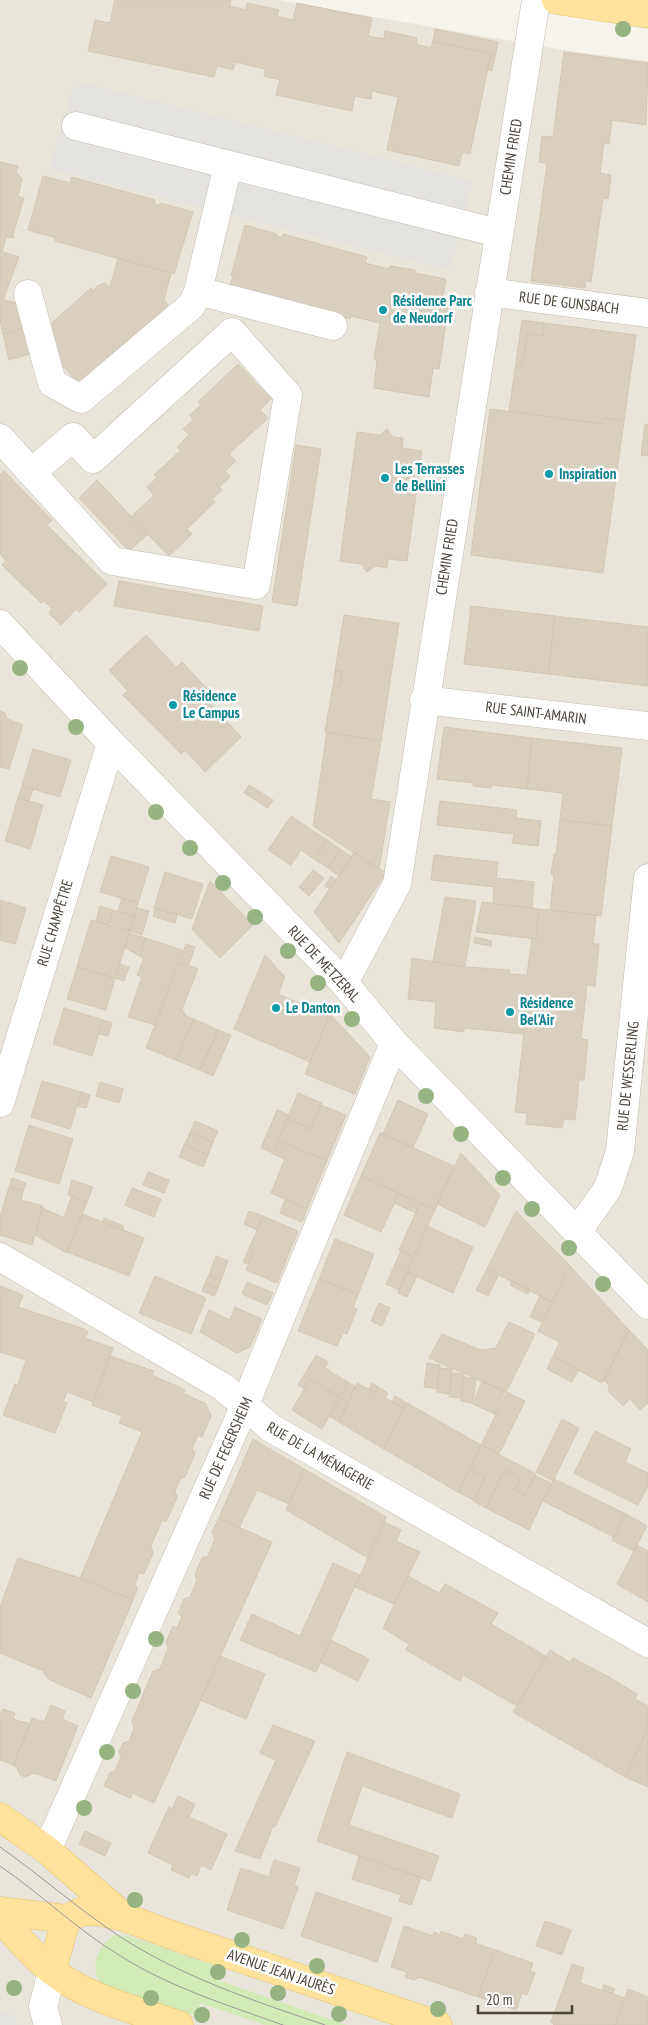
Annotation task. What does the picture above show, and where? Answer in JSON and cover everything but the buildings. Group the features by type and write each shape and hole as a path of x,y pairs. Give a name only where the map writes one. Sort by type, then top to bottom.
{"main road":[{"path":"556,0 648,14"},
{"name":"AVENUE JEAN JAURÈS","path":"0,1817 47,1850 124,1917"},
{"name":"AVENUE JEAN JAURÈS","path":"0,1911 66,1919 83,1911 124,1917 438,2025"},
{"path":"0,1919 52,1970 101,1998 179,2025"},
{"path":"52,1970 66,1919"}],"street":[{"name":"CHEMIN FRIED","path":"344,983 396,884 536,0"},
{"path":"76,126 498,233"},
{"path":"28,294 52,382 81,399 192,305 198,291 228,165"},
{"path":"198,291 332,326"},
{"name":"RUE DE GUNSBACH","path":"489,292 648,313"},
{"path":"0,438 31,473 112,561 256,585 288,394 232,332 93,459 73,437 31,473"},
{"name":"RUE DE METZERAL","path":"0,624 111,743 344,983 394,1043 648,1305"},
{"name":"RUE SAINT-AMARIN","path":"424,700 648,726"},
{"name":"RUE CHAMPÊTRE","path":"0,1103 111,743"},
{"name":"RUE DE WESSERLING","path":"577,1232 608,1188 620,1151 648,878"},
{"name":"RUE DE FEGERSHEIM","path":"47,1850 244,1407 394,1043"},
{"name":"RUE DE LA MÉNAGERIE","path":"0,1257 223,1388 270,1428 648,1642"},
{"path":"48,2025 43,2007 52,1970"}],"shaded area":[{"path":"0,0 278,0 563,50 648,61 648,2025 0,2025"},
{"path":"75,81 472,181 450,270 49,169"},
{"path":"0,2010 15,2015 17,2025 0,2025"}],"green space":[{"path":"117,1935 131,1937 213,1965 209,1977 347,2025 265,2025 200,2003 196,2016 104,1985 96,1973 97,1957 105,1943"}],"tram line":[{"path":"0,1847 101,1924 165,1963 271,2007 325,2025"},
{"path":"0,1866 103,1945 138,1966 178,1986 283,2025"}],"place":[{"name":"Résidence Parc de Neudorf","path":"383,310"},
{"name":"Inspiration","path":"549,474"},
{"name":"Les Terrasses de Bellini","path":"385,478"},
{"name":"Résidence Le Campus","path":"173,705"},
{"name":"Le Danton","path":"276,1008"},
{"name":"Résidence Bel'Air","path":"510,1012"}]}
